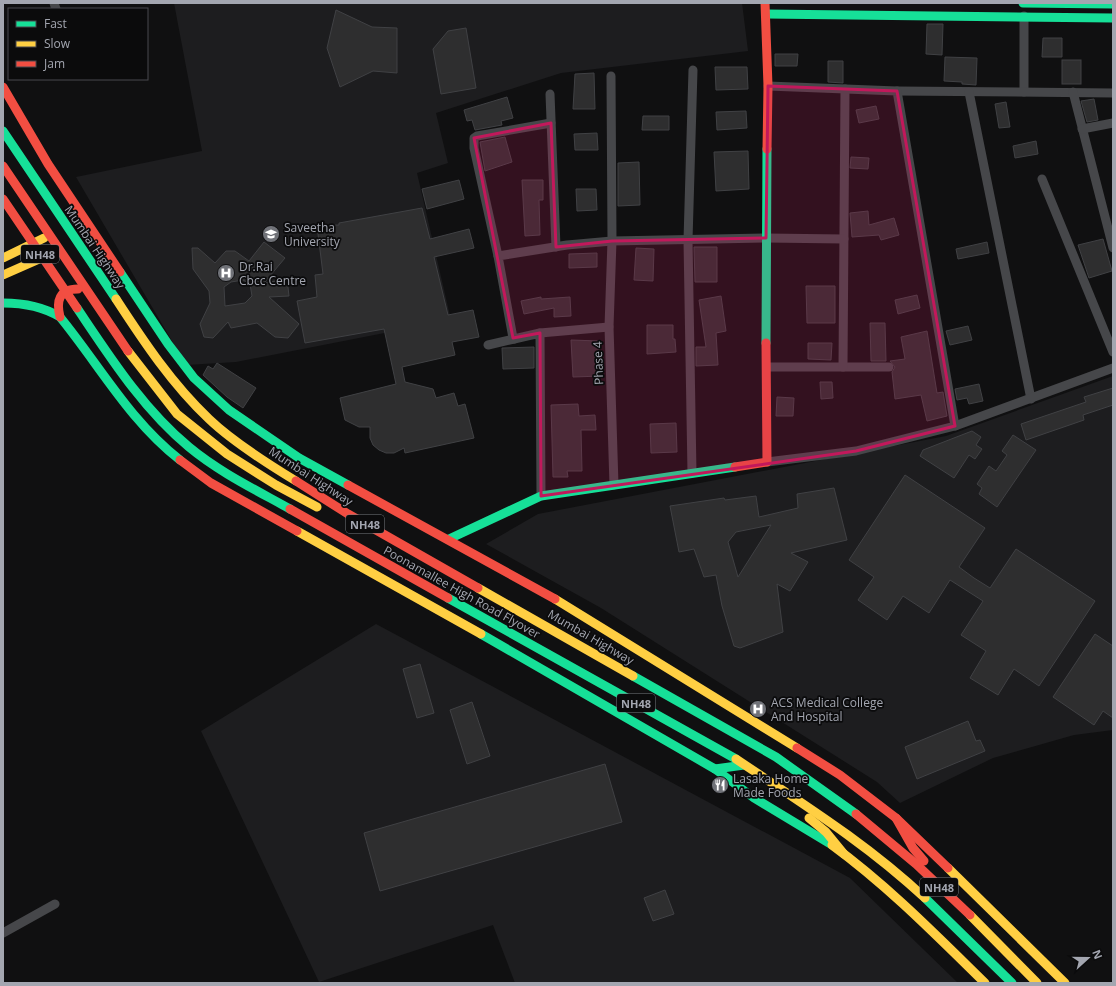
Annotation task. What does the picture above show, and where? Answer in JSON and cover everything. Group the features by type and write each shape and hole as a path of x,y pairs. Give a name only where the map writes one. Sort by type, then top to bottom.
{"main road":[{"path":"449,539 541,496 767,462 766,238 768,86 765,3"},
{"path":"1023,3 1113,4"},
{"path":"766,14 1113,18"},
{"path":"3,87 48,164 168,344 194,378 229,410 275,443 316,467 449,539 571,608 840,775 896,818 1065,983"},
{"name":"Mumbai Highway","path":"3,131 153,355 180,389 210,420 267,463 348,514 776,757 834,798 899,849 1003,949"},
{"path":"3,166 138,365 178,414 227,454 276,485 327,512 376,535 404,546"},
{"name":"Poonamallee High Road Flyover","path":"3,199 130,385 148,407 184,443 215,465 744,765"},
{"path":"3,258 50,235"},
{"path":"3,275 59,250"},
{"path":"88,292 69,288 62,292 58,299 57,309 60,317 125,407 168,452 211,483 556,676 716,769 737,787 816,835 844,854 908,908 985,983"},
{"path":"3,303 38,306 50,310 60,317"},
{"path":"716,769 744,765"},
{"name":"NH48","path":"744,765 820,814 862,844 920,893 1012,983"},
{"path":"776,785 792,803 826,832 844,854"},
{"path":"896,818 913,848 929,867 989,928 1003,949"},
{"name":"NH48","path":"1003,949 1037,983"}],"street":[{"path":"1024,16 1024,92"},
{"path":"692,473 688,240 693,70"},
{"name":"Phase 4","path":"611,76 612,241 609,327 614,485"},
{"path":"768,86 897,91 1113,93"},
{"path":"843,367 845,89"},
{"path":"897,91 955,426"},
{"path":"969,92 1031,399"},
{"path":"1074,92 1113,248"},
{"path":"550,94 556,247"},
{"path":"514,339 474,140 477,136 551,123"},
{"path":"1082,128 1113,123"},
{"path":"1042,178 1113,352"},
{"path":"498,256 556,247 612,241 766,238 844,239"},
{"path":"488,345 540,333 609,327"},
{"path":"540,333 541,496"},
{"path":"767,367 889,367"},
{"path":"767,462 856,451 955,426 1113,368"},
{"path":"3,933 55,904"}],"highlighted area":[{"path":"768,86 897,91 955,426 856,451 541,496 540,333 513,338 474,138 551,123 556,247 612,241 766,238"}],"shaded area":[{"name":"Saveetha University","path":"174,3 742,3 748,51 561,73 436,113 448,163 417,173 451,320 236,362 186,365 76,177 202,151"},
{"name":"ACS Medical College And Hospital","path":"1113,376 1113,730 1074,735 993,758 900,803 877,782 601,608 486,544 538,514 946,436"},
{"path":"376,624 850,878 958,983 515,983 493,925 319,982 201,731"}],"building":[{"path":"336,10 372,27 397,28 397,73 373,71 340,87 327,48"},
{"path":"927,24 943,24 942,55 926,54"},
{"path":"466,28 476,88 441,94 433,49 448,31"},
{"path":"1043,38 1062,38 1062,57 1042,57"},
{"path":"775,54 798,54 797,66 775,66"},
{"path":"945,57 977,58 976,85 962,84 962,82 944,81"},
{"path":"1062,60 1081,60 1081,84 1062,84"},
{"path":"828,61 843,61 843,83 828,82"},
{"path":"715,67 747,67 748,89 716,90"},
{"path":"594,73 595,109 573,109 575,74"},
{"path":"507,97 513,118 501,121 502,125 475,130 472,120 467,121 464,110"},
{"path":"1094,99 1098,120 1087,122 1081,101"},
{"path":"1006,102 1010,127 999,128 995,104"},
{"path":"876,106 879,119 859,123 856,110"},
{"path":"746,111 747,128 717,130 716,112"},
{"path":"643,116 669,116 669,130 642,130"},
{"path":"597,133 598,150 575,150 574,134"},
{"path":"505,137 512,162 485,171 480,142"},
{"path":"1036,141 1038,154 1015,158 1013,146"},
{"path":"748,151 749,189 716,191 714,152"},
{"path":"851,157 869,158 868,169 850,168"},
{"path":"639,162 640,205 618,206 618,163"},
{"path":"459,180 464,199 427,209 422,189"},
{"path":"522,180 543,180 543,200 539,200 540,235 525,236"},
{"path":"576,189 596,189 597,210 577,211"},
{"path":"422,208 430,239 469,229 474,248 434,257 448,315 473,310 479,337 452,342 455,355 402,367 405,382 433,389 436,398 454,393 458,406 465,404 474,438 405,453 404,448 394,453 386,453 373,445 370,438 370,427 359,427 345,420 340,398 396,384 384,329 305,343 297,301 317,297 315,275 323,274 317,226 339,225 339,223"},
{"path":"868,211 869,225 894,218 899,235 881,240 879,235 852,237 850,213"},
{"path":"1103,239 1112,271 1089,278 1078,245"},
{"path":"264,242 285,258 264,283 287,279 289,296 269,297 299,324 288,338 275,337 257,323 231,328 228,322 213,338 204,337 200,324 210,303 209,291 193,269 192,248 198,248 215,263 226,251 235,251 249,261","holes":["243,280 250,284 252,296 245,303 225,306 224,287 231,282"]},
{"path":"987,242 989,253 958,259 956,249"},
{"path":"694,247 717,247 717,282 695,282"},
{"path":"636,248 654,249 653,281 634,280"},
{"path":"597,253 597,267 569,268 569,254"},
{"path":"806,286 835,286 835,323 807,323"},
{"path":"917,295 920,308 898,314 895,300"},
{"path":"721,296 726,331 716,333 718,365 696,366 696,347 706,347 699,300"},
{"path":"541,297 541,299 570,297 571,316 554,317 554,308 524,314 521,301"},
{"path":"870,323 885,323 886,361 871,361"},
{"path":"647,325 673,325 673,339 675,339 676,352 647,354"},
{"path":"968,326 972,340 950,345 946,331"},
{"path":"927,331 937,393 943,392 947,416 927,421 921,395 895,399 892,372 895,367 890,361 905,359 901,337"},
{"path":"571,340 599,341 599,362 601,362 602,376 573,377"},
{"path":"808,343 832,343 831,360 808,359"},
{"path":"534,347 534,368 503,369 502,348"},
{"path":"217,363 256,388 243,408 227,397 203,375 208,366 213,369"},
{"path":"820,382 832,382 833,398 821,399"},
{"path":"979,384 983,401 969,404 967,398 957,400 955,389"},
{"path":"1113,388 1113,405 1083,415 1084,420 1026,440 1021,424 1086,402 1084,397"},
{"path":"777,397 794,398 793,416 776,416"},
{"path":"578,404 579,416 595,415 596,430 581,430 582,471 567,471 568,477 553,477 551,405"},
{"path":"676,423 677,452 651,453 650,424"},
{"path":"972,431 981,437 976,445 982,449 975,459 969,455 954,478 920,456 923,450"},
{"path":"1013,435 1036,450 997,507 979,494 982,488 977,484 989,466 996,471 1007,455 1002,451"},
{"path":"905,475 985,528 959,567 974,578 990,588 1016,549 1095,601 1039,686 1014,669 998,695 970,678 986,651 961,635 983,601 950,580 929,613 903,596 887,620 858,600 874,577 849,560"},
{"path":"834,488 847,540 791,553 808,562 790,591 777,584 783,632 740,648 734,646 722,606 716,575 704,577 694,549 679,552 670,506 724,498 725,500 756,496 759,517 798,508 797,494","holes":["771,525 738,577 728,542 736,532"]},
{"path":"1095,634 1113,646 1113,718 1103,711 1094,725 1053,697"},
{"path":"420,664 434,713 417,718 403,669"},
{"path":"472,702 490,756 467,764 450,710"},
{"path":"968,721 976,741 980,740 985,751 917,779 905,747"},
{"path":"605,764 622,822 380,891 364,833"},
{"path":"665,890 674,914 653,921 644,898"}],"traffic: fast":[{"path":"1023,3 1113,4"},
{"path":"766,14 1113,18"},
{"path":"3,131 116,299"},
{"path":"766,343 767,149"},
{"path":"120,272 168,344 194,378 229,410 299,458 348,485"},
{"path":"3,303 33,306 46,310 60,317 145,428 180,460"},
{"path":"77,308 128,382 172,432 213,465 290,509"},
{"path":"449,539 541,496 735,467"},
{"path":"448,598 736,759"},
{"path":"481,634 715,769 754,798 832,845"},
{"path":"633,676 776,757 856,814"},
{"path":"715,769 744,765"},
{"path":"925,898 1012,983"}],"traffic: slow":[{"path":"3,258 44,238"},
{"path":"3,275 53,253"},
{"path":"116,299 159,362 196,406 239,444 296,481"},
{"path":"128,351 177,414 227,454 276,485 317,507"},
{"path":"297,531 481,634"},
{"path":"478,588 633,676"},
{"path":"555,599 797,748"},
{"path":"736,759 810,808 857,842 880,859 925,898"},
{"path":"809,818 826,832 844,854"},
{"path":"832,845 892,894 985,983"},
{"path":"948,868 1065,983"},
{"path":"970,915 1037,983"}],"traffic: jam":[{"path":"765,3 768,86 767,149"},
{"path":"3,87 48,164 120,272"},
{"path":"3,166 128,351"},
{"path":"3,199 77,308"},
{"path":"60,317 58,306 60,297 67,291 78,289"},
{"path":"735,467 767,462 766,343"},
{"path":"180,460 211,483 297,531"},
{"path":"296,481 348,514 478,588"},
{"path":"348,485 555,599"},
{"path":"290,509 448,598"},
{"path":"797,748 840,775 896,818 948,868"},
{"path":"856,814 916,864 970,915"},
{"path":"896,818 913,848 924,861"}],"place":[{"name":"Saveetha University","path":"271,234"},
{"name":"Dr.Rai Cbcc Centre","path":"226,273"},
{"name":"ACS Medical College And Hospital","path":"758,709"},
{"name":"Lasaka Home Made Foods","path":"720,785"}]}
